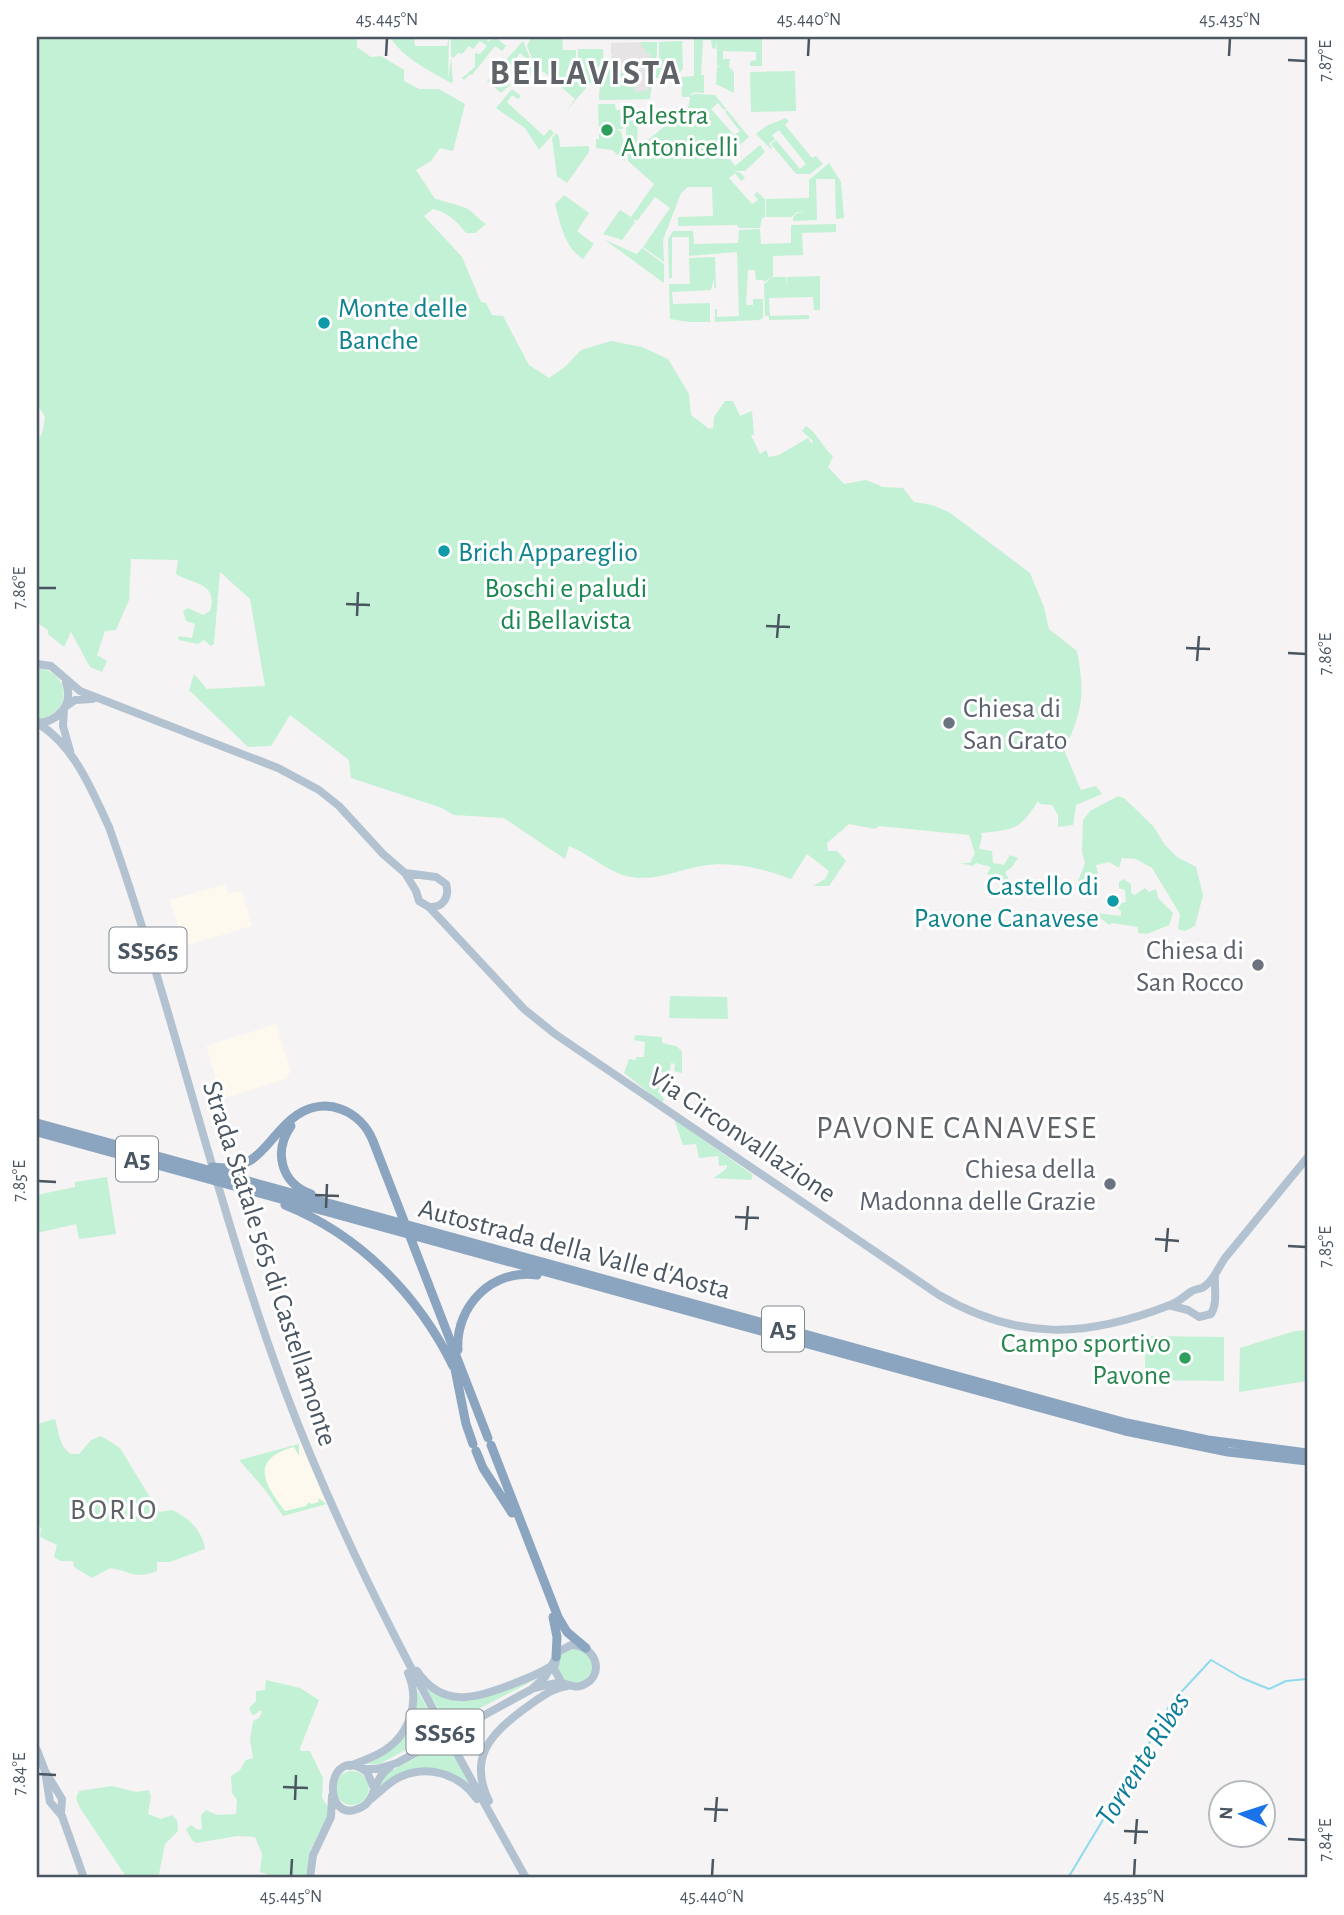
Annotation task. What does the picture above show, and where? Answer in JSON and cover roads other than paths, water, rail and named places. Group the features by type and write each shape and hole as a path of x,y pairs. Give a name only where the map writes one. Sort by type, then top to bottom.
{"highway":[{"path":"156,1155 219,1168 239,1165 263,1151 299,1113 318,1107 336,1107 356,1117 368,1131 443,1331 458,1376 466,1424 483,1468 509,1507 547,1599 556,1630 554,1661"},
{"path":"359,1212 308,1194 288,1178 282,1166 282,1145 291,1127 304,1116 315,1112 334,1111 357,1123 366,1134 395,1203"},
{"name":"Autostrada della Valle d'Aosta","path":"37,1123 1207,1444"},
{"name":"Autostrada della Valle d'Aosta","path":"37,1132 1099,1424 1307,1461"},
{"path":"238,1187 319,1221 370,1257 407,1293 428,1321 458,1376"},
{"path":"416,1258 459,1359 558,1617 567,1632 586,1648"},
{"path":"459,1359 458,1338 463,1317 475,1298 491,1284 523,1273 588,1283"},
{"name":"Autostrada della Valle d'Aosta","path":"1229,1448 1307,1453"}],"main road":[{"name":"Via Circonvallazione","path":"37,664 51,666 59,671 65,680 80,691 278,768 311,785 340,806 383,854 405,873 419,901 429,907 508,992 555,1034 958,1306 995,1320 1064,1331 1107,1326 1169,1306 1202,1288 1215,1275 1225,1258 1307,1158"},
{"name":"SS565","path":"38,723 50,721 65,708 68,698 65,680"},
{"path":"65,708 79,699 109,701"},
{"name":"Strada Statale 565 di Castellamonte","path":"65,708 63,726 72,757"},
{"name":"Strada Statale 565 di Castellamonte","path":"38,723 54,733 72,757 103,814 121,862 225,1209 267,1338 301,1432 338,1521 402,1653 526,1878"},
{"path":"405,873 441,879 447,888 440,914 445,924"},
{"path":"416,891 422,880 433,877"},
{"path":"429,907 441,905"},
{"name":"Via Circonvallazione","path":"1169,1306 1188,1310 1195,1316 1208,1316 1215,1308 1215,1275"},
{"path":"1202,1288 1213,1295"},
{"path":"1188,1310 1186,1304 1189,1293"},
{"path":"402,1653 409,1656 432,1688 464,1698 493,1691 543,1671 566,1646 586,1648 594,1658 594,1675 582,1686 565,1684 532,1689"},
{"path":"310,1878 313,1855 331,1817 334,1776 344,1768 386,1749 398,1739 407,1726 414,1690 402,1653"},
{"path":"554,1661 555,1672 565,1684"},
{"path":"350,1766 377,1769 433,1744 532,1689 545,1677 554,1661"},
{"path":"332,1796 340,1805 352,1809 360,1808 398,1778 412,1773 433,1772 459,1781 471,1791 483,1809 488,1810 490,1802 481,1784 480,1771 484,1750 493,1735 544,1695 565,1684"},
{"path":"37,1750 84,1878"},
{"path":"370,1800 380,1775 397,1762"},
{"path":"363,1769 371,1777 374,1788"},
{"path":"328,1826 352,1809"}],"waterway":[{"name":"Torrente Ribes","path":"1068,1878 1170,1704 1211,1660 1242,1678 1269,1689 1286,1681 1307,1679"}],"place":[{"name":"Palestra Antonicelli","path":"607,130"},
{"name":"Monte delle Banche","path":"324,323"},
{"name":"Brich Appareglio","path":"444,551"},
{"name":"Chiesa di San Grato","path":"949,723"},
{"name":"Castello di Pavone Canavese","path":"1113,901"},
{"name":"Chiesa di San Rocco","path":"1258,965"},
{"name":"Chiesa della Madonna delle Grazie","path":"1110,1184"},
{"name":"Campo sportivo Pavone","path":"1185,1358"}],"district":[{"name":"BELLAVISTA","path":"586,72"},
{"name":"PAVONE CANAVESE","path":"957,1127"},
{"name":"BORIO","path":"114,1509"}],"park label":[{"name":"Boschi e paludi di Bellavista","path":"566,603"}]}
